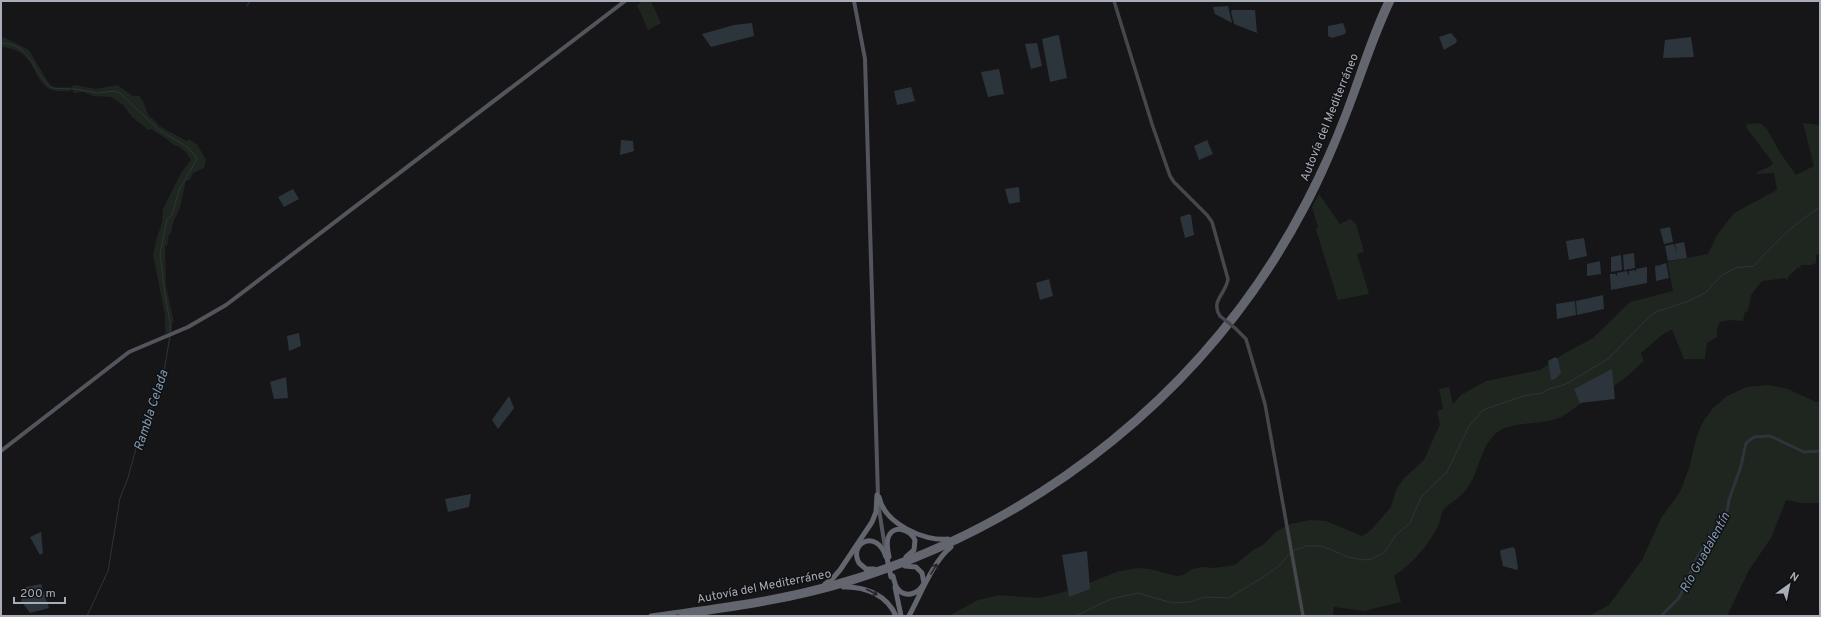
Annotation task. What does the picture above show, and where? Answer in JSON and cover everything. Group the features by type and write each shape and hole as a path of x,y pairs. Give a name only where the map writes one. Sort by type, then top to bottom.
{"highway":[{"name":"Autovía del Mediterráneo","path":"651,616 723,606 798,592 839,582 906,559 960,536 1044,488 1081,463 1140,414 1192,362 1224,325 1246,296 1282,242 1320,171 1387,1"},
{"name":"Autovía del Mediterráneo","path":"681,616 796,598 886,571 960,540 1032,501 1103,451 1172,390 1227,329 1273,266 1311,198 1340,136 1377,34 1392,1"},
{"path":"878,495 882,509 896,523 930,539 949,539"},
{"path":"825,584 837,575 872,522 876,512 878,495"},
{"path":"798,592 901,560 949,539 1004,512"},
{"path":"899,616 888,558 887,543 889,535 896,530 904,530 912,534 916,545 913,552 901,560"},
{"path":"875,569 866,569 859,563 856,552 861,544 868,540 876,542 883,546 888,558"},
{"path":"909,616 929,577 942,556 960,540"},
{"path":"796,598 838,588 911,565 919,569 922,573 924,583 918,591 909,595 899,591 892,576"},
{"path":"838,588 858,588 875,593 899,616"}],"main road":[{"path":"1,451 129,352 206,318 226,305 625,1"},
{"path":"854,1 865,59 876,476 888,558"},
{"path":"1114,1 1152,124 1170,176 1174,182 1207,215 1214,229 1228,279 1226,287 1217,301 1216,308 1220,316 1247,340 1265,404 1303,616"}],"shaded area":[{"path":"643,1 651,1 661,23 648,30 637,5"},
{"path":"1228,6 1232,23 1215,14 1213,7"},
{"path":"1232,10 1255,10 1257,33 1234,24 1231,12"},
{"path":"752,23 754,36 711,47 702,34 734,25"},
{"path":"1343,23 1346,31 1345,34 1332,38 1328,36 1328,26"},
{"path":"1451,33 1457,40 1456,43 1444,50 1439,37"},
{"path":"1057,35 1059,36 1067,78 1050,82 1042,39"},
{"path":"4,37 29,50 50,85 56,88 69,87 71,91 54,91 45,86 28,60 22,54 13,49 1,47 1,38"},
{"path":"1691,37 1694,57 1663,58 1665,40"},
{"path":"1037,43 1042,66 1031,69 1025,44"},
{"path":"999,69 1004,94 988,97 981,72"},
{"path":"75,85 95,89 117,85 133,96 139,96 144,103 148,114 157,122 159,126 187,141 188,139 197,144 206,160 204,168 193,173 190,180 186,181 180,207 173,223 171,233 169,234 167,245 165,246 166,286 174,322 172,323 172,331 165,334 165,315 153,255 162,223 163,209 181,173 191,160 186,152 178,146 174,145 151,129 147,130 132,117 123,105 111,97 93,96 83,92 74,93 71,86"},
{"path":"911,87 915,101 897,105 894,91"},
{"path":"1760,123 1767,129 1779,151 1796,175 1814,166 1803,123 1820,125 1820,253 1816,255 1816,263 1811,265 1801,265 1800,268 1798,267 1788,277 1788,280 1785,278 1762,281 1751,295 1748,311 1745,312 1743,321 1729,320 1720,322 1717,329 1717,337 1707,343 1705,359 1684,359 1672,330 1669,331 1641,353 1644,361 1627,376 1603,392 1589,398 1568,413 1553,420 1516,425 1500,430 1494,435 1486,446 1468,488 1462,495 1444,509 1434,533 1419,554 1394,576 1401,602 1364,611 1334,607 1333,616 1304,616 1298,591 1301,616 948,616 978,600 999,595 1040,598 1075,589 1116,572 1137,568 1150,569 1177,576 1183,575 1192,569 1235,565 1253,550 1263,545 1277,531 1290,524 1310,520 1326,521 1362,536 1370,531 1391,507 1396,490 1403,479 1424,460 1440,424 1437,411 1443,409 1439,389 1449,387 1453,404 1461,395 1486,381 1540,370 1563,354 1593,338 1630,302 1673,291 1667,262 1708,254 1717,235 1734,213 1777,190 1774,173 1757,174 1757,172 1771,166 1773,163 1746,127 1747,124"},
{"path":"621,140 633,141 634,151 620,155"},
{"path":"1207,140 1213,154 1199,160 1194,146"},
{"path":"1019,187 1020,202 1009,204 1005,189"},
{"path":"293,189 299,199 284,207 278,197"},
{"path":"1319,194 1340,224 1350,219 1356,224 1364,252 1357,254 1369,294 1338,300 1316,230 1318,227 1312,207"},
{"path":"1189,214 1191,215 1194,235 1185,238 1180,217"},
{"path":"1670,227 1673,242 1664,244 1660,229"},
{"path":"1584,238 1587,256 1569,260 1566,241"},
{"path":"1684,242 1687,258 1668,261 1665,246 1674,244 1677,255 1675,244"},
{"path":"1634,253 1635,268 1624,270 1623,255"},
{"path":"1621,255 1622,270 1611,272 1611,257"},
{"path":"1600,261 1601,274 1587,276 1587,264"},
{"path":"1666,263 1669,278 1656,281 1655,266 1659,265 1660,267 1660,265"},
{"path":"1647,267 1647,283 1611,290 1610,274 1616,274 1617,277 1617,273 1627,271 1629,276 1629,271 1635,270 1635,273 1636,269"},
{"path":"1049,279 1053,296 1040,300 1036,283"},
{"path":"1603,295 1604,309 1577,315 1576,301"},
{"path":"1575,301 1576,315 1557,319 1556,304"},
{"path":"299,333 301,346 289,351 287,336"},
{"path":"1555,357 1558,359 1561,373 1555,379 1551,380 1548,361"},
{"path":"1612,369 1615,399 1580,403 1574,389"},
{"path":"286,377 288,398 274,399 270,382"},
{"path":"1769,385 1788,389 1816,402 1820,402 1820,503 1801,503 1786,500 1771,538 1749,570 1727,616 1589,616 1609,605 1642,560 1661,518 1680,492 1689,468 1697,435 1704,420 1713,408 1727,396 1747,387"},
{"path":"509,396 514,408 498,429 492,420"},
{"path":"471,494 469,507 448,512 445,499"},
{"path":"41,532 43,553 40,555 30,537"},
{"path":"1513,547 1515,549 1517,570 1503,566 1500,552 1501,550"},
{"path":"1087,551 1090,589 1069,597 1062,555"},
{"path":"41,584 49,608 30,613 21,601 26,587"}],"waterway":[{"path":"247,6 250,1"},
{"name":"Rambla Celada","path":"1,43 20,48 31,60 45,82 52,88 74,89 99,93 114,91 120,93 159,130 186,146 195,155 197,159 179,190 172,215 167,219 160,254 170,322 170,333"},
{"path":"1293,551 1306,546 1322,546 1348,557 1362,560 1371,559 1384,553 1396,535 1410,523 1421,497 1447,472 1469,426 1483,410 1523,396 1543,393 1546,390 1566,384 1608,359 1651,315 1658,311 1689,301 1705,293 1721,276 1735,268 1754,266 1785,234 1820,207"},
{"name":"Rambla Celada","path":"87,616 108,571 120,498 128,478 139,437 164,371 170,336"},
{"name":"Río Guadalentín","path":"1661,616 1679,598 1698,556 1727,511 1729,500 1741,466 1746,443 1754,437 1770,436 1804,452 1820,451"},
{"path":"1075,616 1111,599 1138,593 1172,603 1190,602 1204,597 1229,598 1280,565 1290,553"}]}
